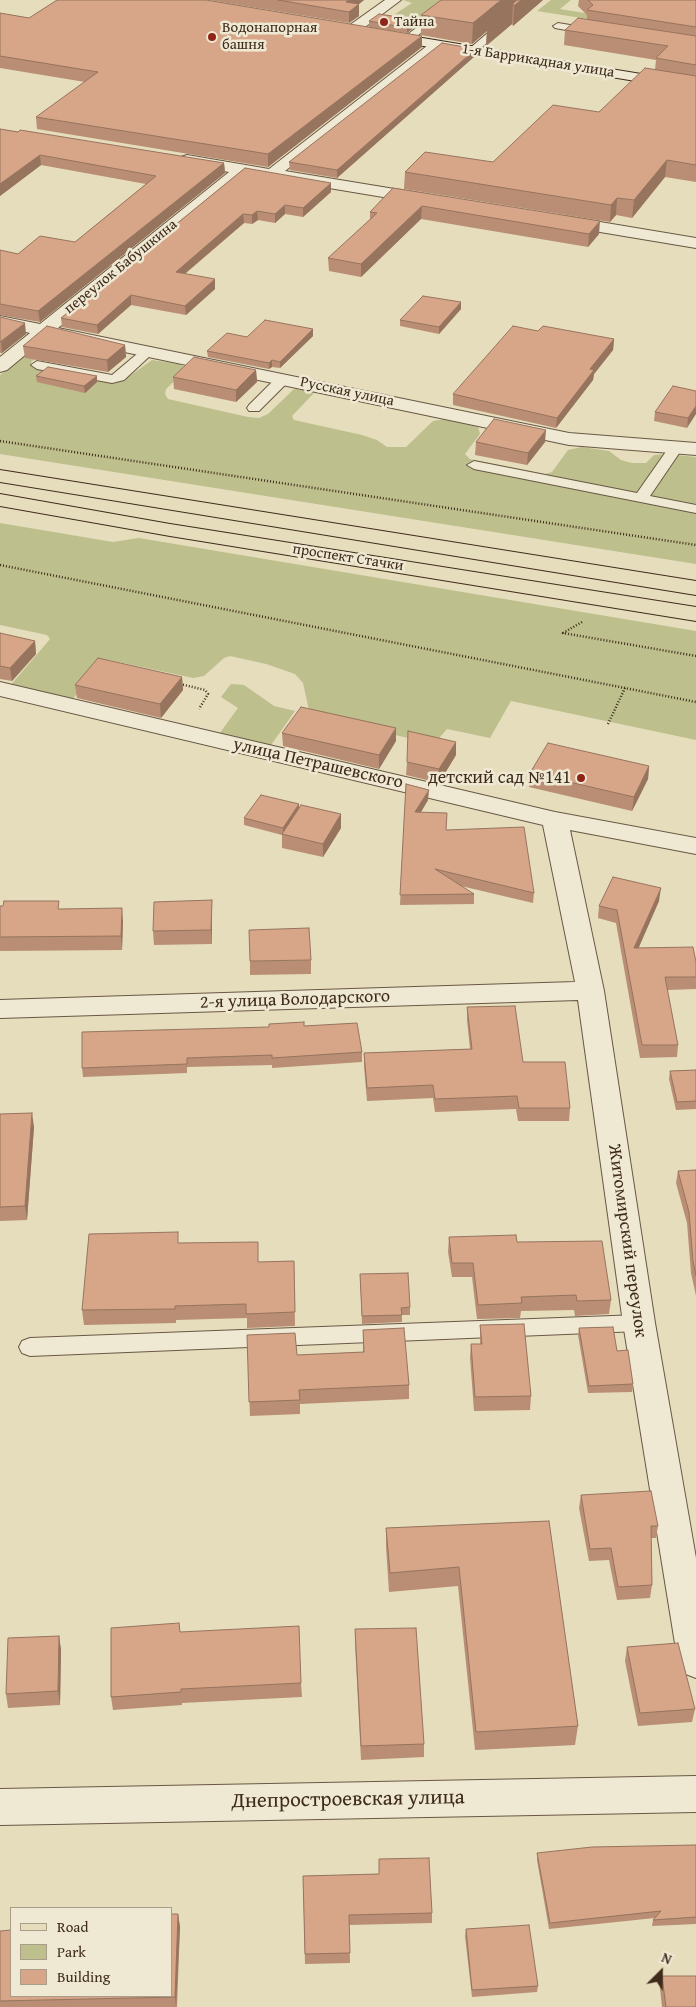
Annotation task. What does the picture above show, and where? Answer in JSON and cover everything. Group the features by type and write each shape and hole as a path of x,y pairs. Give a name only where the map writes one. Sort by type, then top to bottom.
{"main road":[{"name":"проспект Стачки","path":"0,476 696,588"},
{"name":"проспект Стачки","path":"0,500 170,530 696,614"}],"street":[{"path":"352,30 394,0"},
{"name":"1-я Баррикадная улица","path":"333,27 696,87"},
{"path":"272,174 437,45"},
{"path":"174,158 440,201"},
{"name":"переулок Бабушкина","path":"0,366 242,169"},
{"path":"548,219 696,243"},
{"name":"Русская улица","path":"0,321 569,439 687,448"},
{"name":"улица Петрашевского","path":"0,690 555,820 696,846"},
{"name":"Житомирский переулок","path":"555,820 590,991 639,1323 696,1662"},
{"name":"2-я улица Володарского","path":"0,1009 590,991"},
{"name":"Днепростроевская улица","path":"0,1807 696,1794"}],"lane":[{"path":"406,40 459,0"},
{"path":"472,50 532,0"},
{"path":"558,26 607,34"},
{"path":"37,365 112,378 120,377 148,351"},
{"path":"254,408 283,379"},
{"path":"641,498 687,448"},
{"path":"474,465 696,509"},
{"path":"30,1347 639,1323"}],"path":[{"path":"0,441 696,544"},
{"path":"0,566 696,702"},
{"path":"582,622 563,633 696,656"},
{"path":"177,683 205,690 208,694 182,732"},
{"path":"608,724 624,688"}],"green space":[{"path":"403,0 447,0 416,22 389,18 412,3"},
{"path":"551,0 571,0 560,9 696,31 696,36 537,11"},
{"path":"45,339 56,341 31,362 33,367 106,382 127,378 152,360 179,364 184,367 185,371 166,389 165,394 168,399 248,417 259,418 268,414 294,389 311,390 314,393 292,416 294,420 362,435 377,440 387,447 406,447 433,421 445,419 478,427 480,434 465,454 470,459 545,474 552,472 568,450 582,447 609,451 621,460 632,463 646,463 654,455 666,454 696,457 696,564 0,454 0,375"},
{"path":"0,523 113,542 139,538 696,631 696,740 511,701 490,738 447,729 434,744 317,717 309,710 303,683 295,674 266,664 230,656 224,658 204,676 193,678 109,660 105,662 71,701 9,687 50,639 47,635 0,625"},
{"path":"231,684 244,685 274,706 295,711 269,748 217,737 238,708 221,697"}],"building":[{"path":"57,0 206,0 422,36 268,154 36,117 98,72 0,56 0,13 29,18"},
{"path":"278,0 349,0 346,2 359,4 349,12"},
{"path":"441,0 501,0 473,23 421,15"},
{"path":"517,0 521,0 514,6 513,4 487,26"},
{"path":"588,0 696,0 696,27 587,10 593,5"},
{"path":"379,14 417,20 407,28 369,21"},
{"path":"578,18 696,36 696,65 656,58 668,46 565,30"},
{"path":"442,43 476,49 337,170 289,162"},
{"path":"645,68 696,76 696,165 667,160 634,200 617,198 611,205 405,172 425,152 493,162 553,105 599,112"},
{"path":"0,129 18,132 20,130 224,163 38,311 0,304 0,250 18,254 40,236 75,242 156,176 40,155 0,184"},
{"path":"245,168 331,183 303,208 285,205 275,214 257,211 252,215 243,214 176,272 215,279 185,306 131,295 97,325 61,318"},
{"path":"393,188 600,221 589,234 422,206 361,264 328,258 377,213 370,212"},
{"path":"423,296 461,302 439,327 400,320"},
{"path":"0,317 25,323 0,342"},
{"path":"265,320 313,329 280,362 272,360 269,363 207,351 227,333 247,337"},
{"path":"47,326 125,345 107,360 23,346"},
{"path":"513,326 538,331 543,326 614,339 590,369 594,370 557,418 453,394"},
{"path":"194,357 256,370 236,390 173,377"},
{"path":"48,367 97,376 84,386 36,376"},
{"path":"673,386 696,391 696,406 688,418 655,412"},
{"path":"494,419 546,430 528,453 476,442"},
{"path":"0,633 35,641 10,668 0,666"},
{"path":"98,658 182,677 160,704 75,685"},
{"path":"301,707 396,728 379,755 282,733"},
{"path":"408,731 456,742 439,769 407,762"},
{"path":"548,743 649,766 634,797 530,773"},
{"path":"406,784 429,790 415,812 447,813 446,830 524,827 534,893 435,869 474,894 400,895"},
{"path":"261,795 299,804 283,828 244,818"},
{"path":"301,805 341,814 323,844 282,834"},
{"path":"613,877 661,888 634,948 693,947 696,977 665,977 678,1045 642,1045 617,910 599,906"},
{"path":"212,900 211,930 153,931 154,902"},
{"path":"4,901 59,901 58,909 122,908 121,936 0,937 0,906 3,906"},
{"path":"309,928 311,960 250,961 249,930"},
{"path":"515,1006 523,1062 565,1062 570,1108 519,1108 517,1096 435,1099 433,1085 367,1088 364,1053 472,1049 467,1007"},
{"path":"304,1022 304,1026 357,1023 362,1052 272,1058 272,1055 187,1058 187,1064 82,1068 82,1032 269,1027 269,1024"},
{"path":"696,1070 696,1101 677,1102 670,1071"},
{"path":"32,1113 25,1206 0,1207 0,1114"},
{"path":"696,1170 696,1276 689,1212 678,1171"},
{"path":"178,1232 178,1243 258,1242 258,1262 294,1261 295,1312 246,1314 246,1304 175,1306 175,1309 82,1310 89,1234"},
{"path":"516,1235 517,1242 602,1241 611,1300 577,1301 576,1295 521,1297 522,1303 478,1305 473,1263 452,1263 449,1237"},
{"path":"408,1273 410,1307 401,1308 402,1315 362,1316 360,1274"},
{"path":"524,1324 531,1396 475,1397 471,1344 482,1344 480,1325"},
{"path":"613,1327 617,1351 628,1350 633,1384 589,1386 579,1328"},
{"path":"404,1328 409,1385 299,1390 300,1400 249,1402 247,1335 295,1333 297,1355 364,1352 363,1330"},
{"path":"651,1491 658,1526 651,1526 652,1585 618,1587 611,1548 590,1549 581,1495"},
{"path":"549,1521 578,1726 476,1732 459,1567 390,1573 386,1528"},
{"path":"179,1623 180,1632 299,1626 301,1683 181,1689 181,1692 111,1697 111,1628"},
{"path":"416,1628 424,1744 361,1746 355,1629"},
{"path":"59,1636 58,1691 6,1694 8,1638"},
{"path":"678,1643 695,1709 640,1713 627,1647"},
{"path":"696,1845 696,1917 653,1920 661,1911 550,1923 537,1853 592,1847"},
{"path":"429,1858 432,1913 349,1915 350,1953 305,1954 303,1876 379,1874 379,1859"},
{"path":"172,1914 178,1914 175,1997 0,2001 0,1931 10,1930 10,1997 172,1997"},
{"path":"529,1925 538,1986 472,1990 466,1929"},
{"path":"662,1976 696,1976 696,2007 666,2007"}],"place":[{"name":"Тайна","path":"384,22"},
{"name":"Водонапорная башня","path":"212,37"},
{"name":"детский сад №141","path":"581,778"}]}
